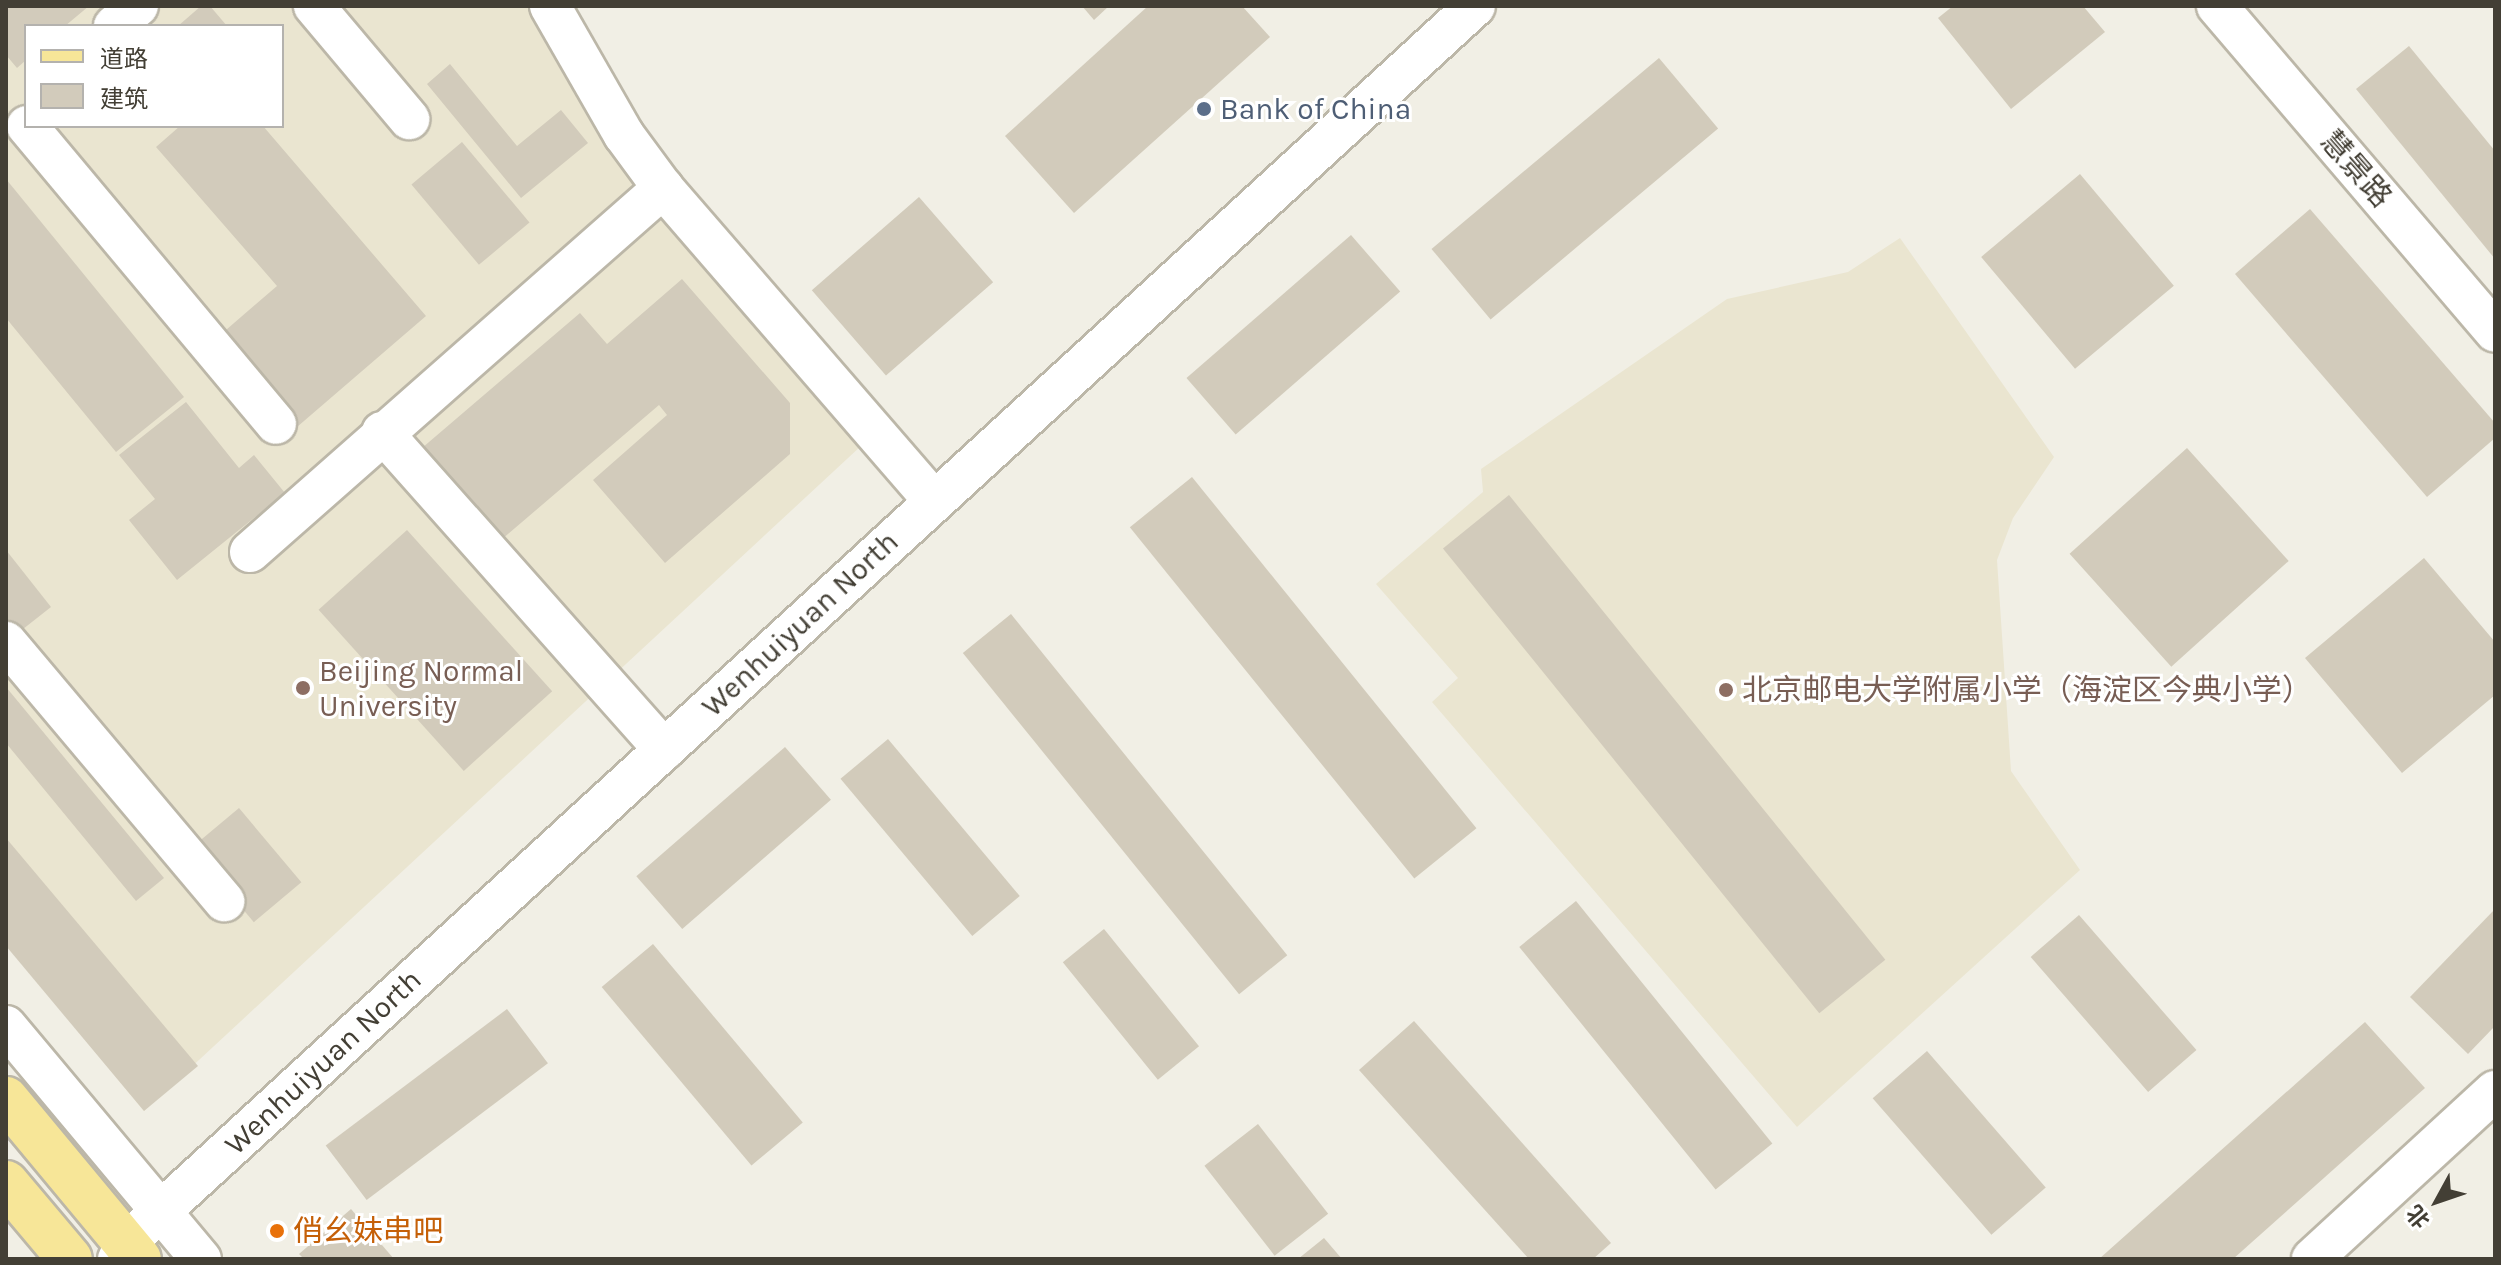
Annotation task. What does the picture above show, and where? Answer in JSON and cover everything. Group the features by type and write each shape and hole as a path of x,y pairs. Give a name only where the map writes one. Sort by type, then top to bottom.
{"main road":[{"path":"6,1099 128,1254"},
{"path":"6,1183 70,1259"}],"street":[{"path":"116,24 138,6"},
{"path":"314,6 409,119"},
{"path":"550,6 624,135 663,188 934,501"},
{"name":"Wenhuiyuan North","path":"128,1254 161,1211 1475,6"},
{"name":"慧景路","path":"2217,6 2495,332"},
{"path":"30,128 276,424"},
{"path":"250,552 382,432 663,188"},
{"path":"382,432 664,750"},
{"path":"6,642 224,901"},
{"path":"6,1026 201,1259"},
{"path":"2312,1259 2495,1091"},
{"path":"77,1259 128,1254"}],"shaded area":[{"name":"Beijing Normal University","path":"6,6 553,6 663,188 875,433 144,1111 6,944"},
{"name":"北京邮电大学附属小学（海淀区今典小学）","path":"1900,238 2054,457 2013,518 1997,560 2011,771 2080,870 1797,1127 1432,702 1458,678 1376,584 1483,492 1481,469 1727,299 1848,272"}],"building":[{"path":"6,6 89,6 67,24 24,24 24,62 17,68 6,55"},
{"path":"201,6 210,6 225,24 180,24"},
{"path":"1082,6 1109,6 1094,20"},
{"path":"1148,6 1242,6 1270,37 1074,213 1005,136"},
{"path":"1953,6 2083,6 2105,32 2011,109 1938,18"},
{"path":"2409,46 2495,151 2495,259 2356,89"},
{"path":"1659,58 1718,128 1491,319 1431,249"},
{"path":"450,64 517,146 561,110 588,143 521,198 427,84"},
{"path":"178,128 265,128 426,316 297,427 219,336 277,286 156,147"},
{"path":"462,142 529,222 479,265 411,184"},
{"path":"2080,174 2174,286 2075,369 1981,257"},
{"path":"6,179 184,397 116,452 6,318"},
{"path":"919,197 993,282 886,375 812,290"},
{"path":"2310,209 2495,423 2495,438 2427,497 2235,274"},
{"path":"1351,235 1400,292 1236,435 1186,378"},
{"path":"682,279 790,403 790,454 665,563 593,480 667,415 659,405 501,540 422,448 580,313 607,344"},
{"path":"186,402 239,468 254,455 285,493 177,580 129,520 155,499 119,455"},
{"path":"2187,448 2289,561 2171,667 2070,554"},
{"path":"1192,477 1476,828 1414,879 1130,527"},
{"path":"1509,495 1885,960 1819,1013 1443,548"},
{"path":"407,530 552,691 464,771 319,610"},
{"path":"6,550 51,607 18,633 6,618"},
{"path":"2424,558 2495,642 2495,695 2402,773 2305,658"},
{"path":"1011,614 1287,955 1239,994 963,653"},
{"path":"6,687 164,878 136,901 6,743"},
{"path":"888,739 1020,896 972,936 841,779"},
{"path":"785,747 831,800 682,929 636,876"},
{"path":"239,808 301,882 254,922 192,848"},
{"path":"6,838 198,1066 144,1111 6,946"},
{"path":"1576,901 1772,1143 1716,1189 1519,947"},
{"path":"2495,909 2495,1026 2468,1054 2410,997"},
{"path":"2079,915 2196,1050 2148,1092 2031,957"},
{"path":"1104,929 1199,1046 1158,1080 1063,962"},
{"path":"653,944 803,1122 751,1166 602,987"},
{"path":"507,1009 548,1063 367,1200 326,1146"},
{"path":"1414,1021 1611,1243 1593,1259 1529,1259 1359,1070"},
{"path":"2365,1022 2425,1088 2233,1259 2099,1259"},
{"path":"1927,1051 2046,1188 1991,1235 1873,1098"},
{"path":"1258,1124 1328,1214 1275,1256 1204,1166"},
{"path":"351,1209 394,1259 304,1259 299,1254"},
{"path":"1324,1238 1342,1259 1298,1259"}],"place":[{"name":"Bank of China","path":"1204,109"},
{"name":"Beijing Normal University","path":"303,688"},
{"name":"北京邮电大学附属小学（海淀区今典小学）","path":"1726,690"},
{"name":"俏幺妹串吧","path":"277,1231"}]}
